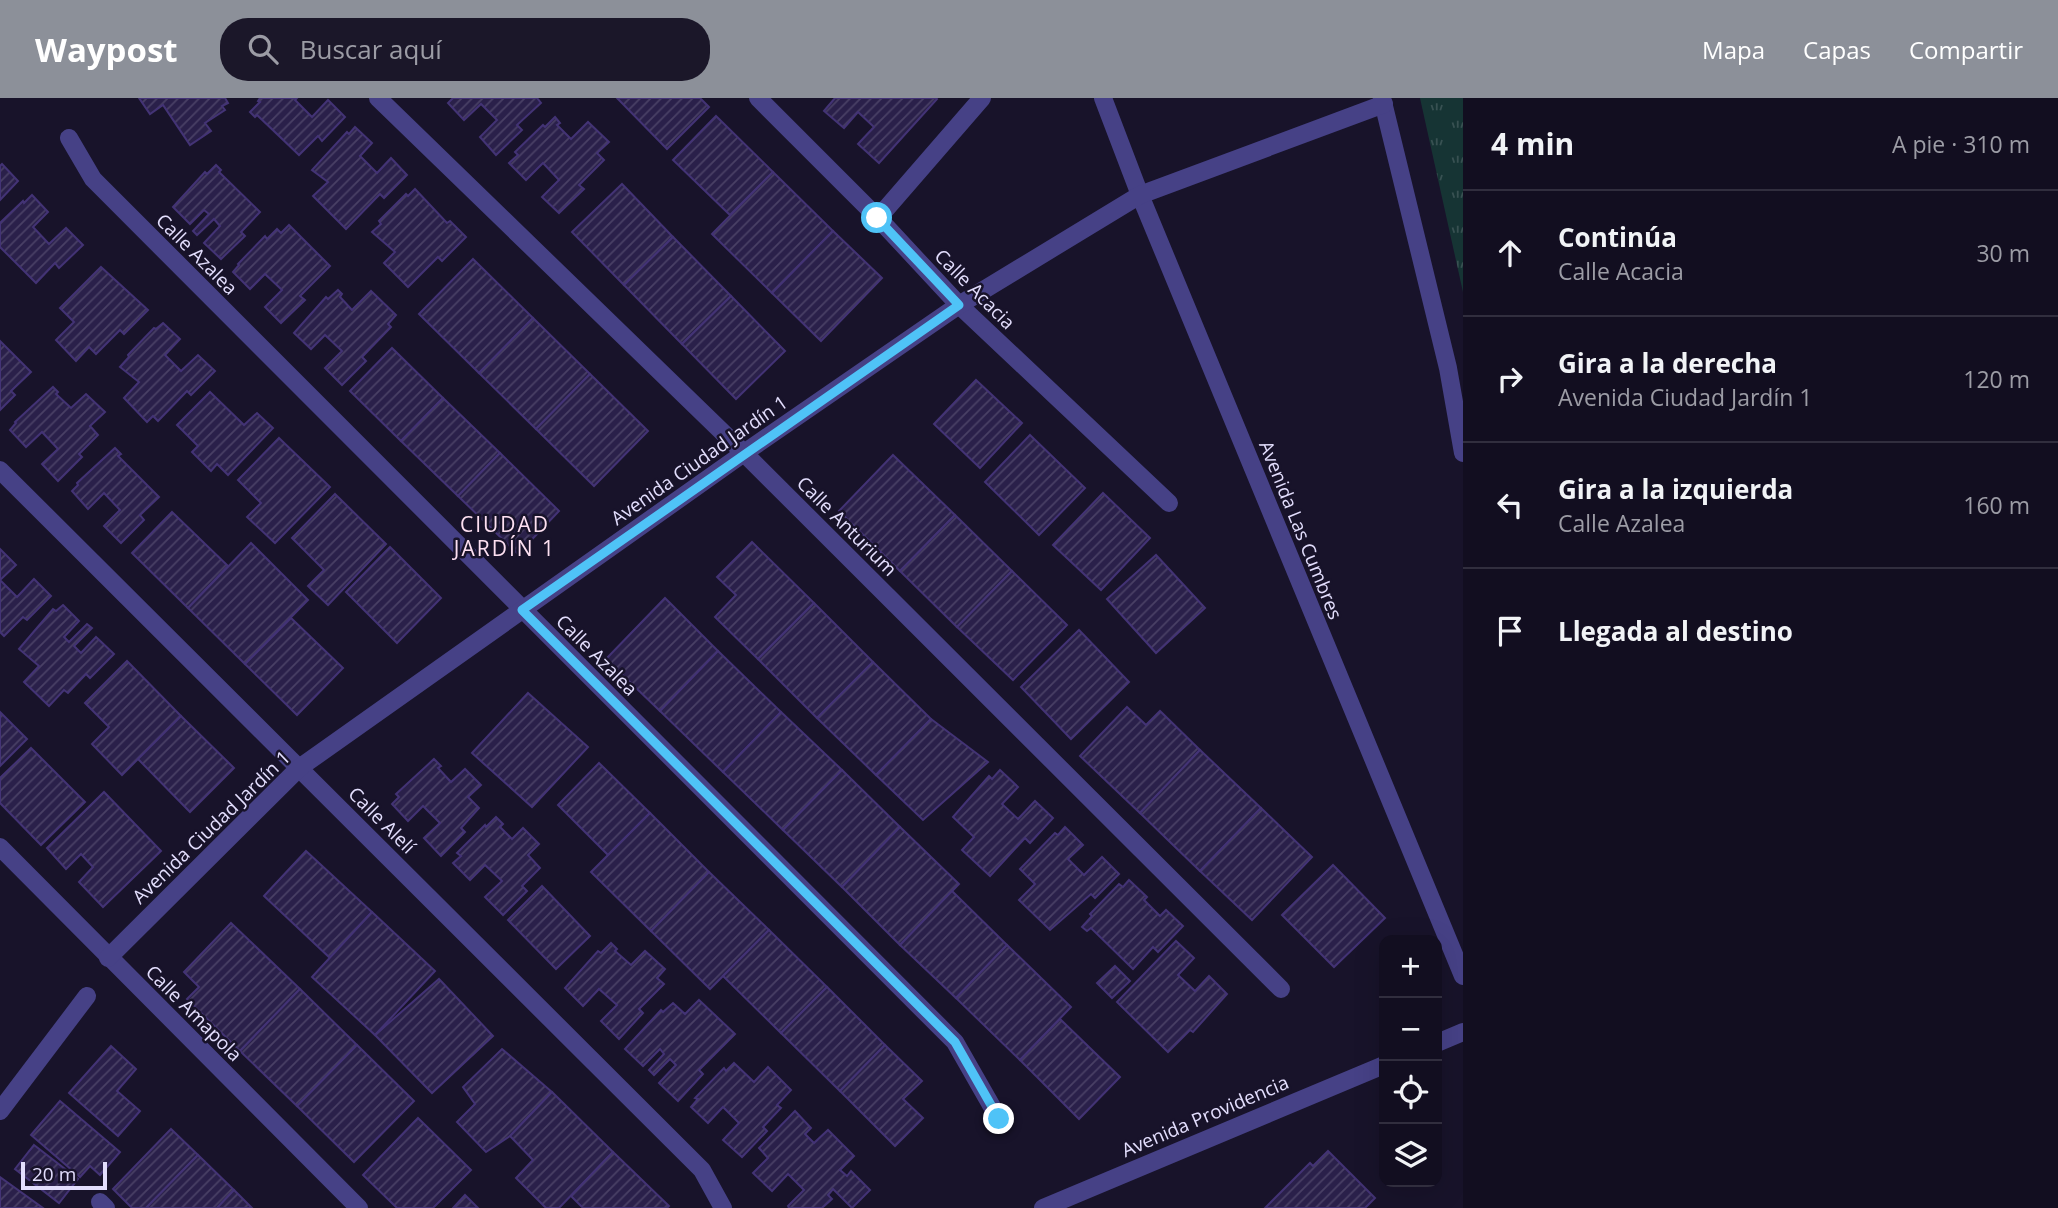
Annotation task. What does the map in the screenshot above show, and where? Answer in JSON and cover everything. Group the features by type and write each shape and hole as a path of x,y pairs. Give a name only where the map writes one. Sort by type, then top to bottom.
{"street":[{"name":"Calle Anturium","path":"378,98 744,453 1281,989"},
{"name":"Calle Acacia","path":"758,98 959,305 1169,503"},
{"path":"877,218 982,98"},
{"name":"Avenida Las Cumbres","path":"1103,98 1140,195 1463,976"},
{"name":"Avenida Ciudad Jardín 1","path":"108,958 299,768 744,453 959,305 1140,195 1383,101"},
{"path":"1383,101 1456,365 1463,453"},
{"name":"Calle Azalea","path":"69,138 93,179 955,1042 999,1119"},
{"name":"Calle Alelí","path":"0,470 702,1170 723,1208"},
{"name":"Calle Amapola","path":"0,847 359,1208"},
{"path":"0,1111 87,996"},
{"path":"1442,1041 1463,1032"},
{"name":"Avenida Providencia","path":"1043,1208 1379,1067"}],"green space":[{"path":"1420,98 1463,98 1463,292"}],"building":[{"path":"139,98 225,98 228,103 222,106 225,110 205,123 211,131 190,145 163,105 150,114"},
{"path":"260,98 297,98 295,100 312,117 328,100 345,117 322,141 318,136 299,155 257,115 255,117 250,112 260,102"},
{"path":"453,98 537,98 541,103 517,125 522,130 496,155 480,137 497,120 481,104 464,120 448,103"},
{"path":"617,98 700,98 709,107 667,149"},
{"path":"835,98 937,99 879,163 858,144 874,127 858,112 844,128 824,111"},
{"path":"716,116 773,172 730,215 673,160"},
{"path":"555,117 560,123 557,125 571,139 588,122 609,142 597,153 604,160 579,185 584,189 559,213 542,197 559,180 543,163 526,180 509,163 518,155 515,152"},
{"path":"355,127 372,143 360,156 377,173 391,158 407,175 384,198 380,194 346,229 313,196 328,182 312,170 347,132 349,134"},
{"path":"2,164 18,181 0,200 0,166"},
{"path":"216,165 221,170 219,172 260,212 241,232 245,236 221,259 204,243 220,226 214,219 197,235 193,231 209,214 204,210 190,224 173,207 205,172 207,174"},
{"path":"773,172 833,231 772,293 712,234"},
{"path":"622,184 673,237 624,285 572,232"},
{"path":"415,189 447,223 450,221 466,237 442,261 438,257 408,287 384,263 395,252 372,232 381,224 379,221 406,194 408,196"},
{"path":"32,195 48,212 33,227 49,244 66,228 83,245 59,268 55,263 36,283 0,247 0,223"},
{"path":"289,225 330,266 300,296 305,300 281,323 265,307 282,290 265,274 250,289 233,272 265,236 267,239 277,229 281,233"},
{"path":"833,231 882,278 821,341 772,293"},
{"path":"673,237 731,296 682,344 624,285"},
{"path":"473,259 533,318 479,373 419,314"},
{"path":"101,267 148,310 124,334 120,330 96,354 89,347 76,361 56,340 74,322 60,308"},
{"path":"338,290 342,294 340,297 352,310 371,291 396,315 388,324 391,327 362,357 366,361 342,385 325,368 342,351 325,335 311,349 294,333 326,297 328,299"},
{"path":"731,296 785,351 736,399 682,344"},
{"path":"533,318 590,374 536,429 479,373"},
{"path":"163,323 180,339 165,355 181,371 198,355 215,371 191,395 187,391 158,421 153,416 147,422 124,398 139,382 120,367 154,328"},
{"path":"0,341 31,372 11,391 15,395 0,410"},
{"path":"392,348 443,398 401,441 350,391"},
{"path":"590,374 648,431 594,486 536,429"},
{"path":"976,380 1022,423 980,468 934,424"},
{"path":"53,387 58,392 56,394 71,408 86,394 105,412 90,426 98,435 79,454 82,457 58,481 42,464 58,449 42,432 26,447 10,430 15,422"},
{"path":"210,392 244,425 257,413 273,428 228,475 217,464 211,471 192,452 198,446 177,425"},
{"path":"443,398 500,453 458,496 401,441"},
{"path":"1030,435 1085,488 1039,535 985,482"},
{"path":"279,438 330,487 275,543 247,517 261,503 238,480"},
{"path":"115,448 121,454 118,456 159,497 140,515 144,520 121,543 104,526 120,510 104,493 88,509 72,491 77,483"},
{"path":"500,453 559,511 518,554 458,496"},
{"path":"893,455 955,515 900,571 839,511"},
{"path":"1103,493 1150,538 1101,590 1053,545"},
{"path":"335,494 386,544 328,605 308,586 324,570 292,538"},
{"path":"172,512 228,566 188,608 132,553"},
{"path":"955,515 1012,571 957,627 900,571"},
{"path":"752,542 814,603 758,659 715,617 736,595 717,577"},
{"path":"251,543 308,600 245,664 188,608"},
{"path":"390,547 441,598 397,643 346,592"},
{"path":"0,549 16,565 0,580"},
{"path":"1156,555 1205,608 1156,653 1107,599"},
{"path":"1012,571 1067,625 1013,680 957,627"},
{"path":"34,579 51,596 27,620 23,617 4,636 0,632 0,580 17,597"},
{"path":"665,598 718,651 660,711 606,659"},
{"path":"814,603 873,662 817,718 758,659"},
{"path":"63,605 79,621 64,637 69,642 87,624 92,628 74,646 81,653 96,637 114,654 90,678 86,674 68,693 64,690 49,706 24,682 39,666 19,649 53,609 56,611"},
{"path":"291,618 343,668 297,715 245,664"},
{"path":"1079,630 1129,682 1071,739 1021,687"},
{"path":"718,651 781,712 723,772 660,711"},
{"path":"127,661 181,716 122,775 92,744 109,727 85,703"},
{"path":"873,662 931,719 876,775 817,718"},
{"path":"528,693 588,747 532,807 472,753"},
{"path":"1127,707 1146,725 1160,711 1200,750 1140,813 1080,756"},
{"path":"0,712 27,739 0,766"},
{"path":"781,712 842,770 783,830 723,772"},
{"path":"181,716 234,768 190,812 138,759"},
{"path":"931,719 988,762 923,820 876,775"},
{"path":"31,748 85,802 41,845 0,803 0,778"},
{"path":"1200,750 1261,808 1200,871 1140,813"},
{"path":"434,759 441,766 438,768 451,782 465,769 481,785 468,797 479,808 461,828 465,832 441,856 424,838 440,823 423,806 408,821 392,804 399,797 396,794"},
{"path":"599,763 650,813 608,855 558,805"},
{"path":"842,770 900,827 842,887 783,830"},
{"path":"1000,770 1018,787 1002,804 1018,819 1035,801 1053,818 1030,843 1025,838 990,876 962,850 974,837 953,817 989,776 992,779"},
{"path":"104,792 161,851 103,907 79,882 93,867 81,854 66,869 47,848"},
{"path":"1261,808 1312,857 1252,920 1200,871"},
{"path":"650,813 709,872 651,931 591,872"},
{"path":"496,817 503,824 500,827 512,839 523,828 539,844 528,855 540,868 522,886 527,891 503,915 485,897 502,881 485,865 470,880 453,863 461,856 457,853"},
{"path":"900,827 959,884 900,945 842,887"},
{"path":"1065,827 1083,845 1068,859 1084,875 1102,857 1119,874 1095,898 1091,894 1050,930 1019,900 1035,884 1020,869 1055,833 1058,835"},
{"path":"306,851 372,912 330,958 264,896"},
{"path":"1333,865 1385,918 1334,967 1282,915"},
{"path":"709,872 769,930 710,989 651,931"},
{"path":"1129,880 1147,897 1144,900 1160,916 1166,910 1183,926 1158,952 1153,947 1133,969 1091,928 1087,931 1082,927 1092,916 1090,914 1119,884 1123,887"},
{"path":"542,886 590,936 556,969 508,920"},
{"path":"952,891 1007,945 956,998 900,945"},
{"path":"372,912 435,971 375,1035 312,977"},
{"path":"231,923 300,989 240,1051 187,999 199,987 184,972"},
{"path":"769,930 827,987 781,1033 723,976"},
{"path":"1176,941 1194,958 1178,975 1195,991 1209,976 1227,994 1193,1032 1190,1030 1168,1052 1117,1002"},
{"path":"611,943 617,949 615,951 631,965 645,951 665,969 657,978 664,984 639,1009 643,1013 619,1039 601,1021 617,1005 599,989 583,1006 565,988 598,951 601,953"},
{"path":"1007,945 1071,1007 1020,1060 956,998"},
{"path":"1115,966 1130,981 1112,998 1097,983"},
{"path":"439,979 493,1036 432,1093 375,1035"},
{"path":"827,987 885,1045 840,1091 781,1033"},
{"path":"300,989 357,1045 297,1106 240,1051"},
{"path":"699,1000 735,1034 699,1070 703,1074 678,1101 659,1083 676,1065 670,1059 654,1075 649,1070 664,1054 660,1049 643,1066 625,1049 661,1010 663,1012 673,1003 685,1014"},
{"path":"1060,1019 1120,1077 1079,1119 1020,1060"},
{"path":"357,1045 414,1101 354,1162 297,1106"},
{"path":"885,1045 922,1081 903,1099 923,1118 895,1146 840,1091"},
{"path":"111,1046 136,1069 117,1091 140,1111 118,1136 69,1093"},
{"path":"502,1049 552,1092 510,1136 486,1152 457,1122 475,1104 463,1087"},
{"path":"734,1063 754,1082 768,1067 791,1090 777,1105 781,1108 763,1127 767,1131 742,1157 723,1140 739,1123 723,1107 708,1123 691,1107 698,1099 695,1098 724,1068 726,1071"},
{"path":"552,1092 613,1152 559,1208 546,1208 516,1178 533,1160 510,1136"},
{"path":"60,1101 120,1152 100,1175 90,1166 80,1177 31,1135"},
{"path":"795,1111 811,1128 805,1134 814,1143 828,1130 854,1156 840,1170 847,1176 851,1171 870,1190 852,1208 833,1189 828,1195 832,1199 822,1208 789,1208 804,1190 788,1174 772,1191 753,1173 768,1158 759,1148"},
{"path":"418,1118 471,1170 433,1208 397,1208 363,1175"},
{"path":"171,1129 198,1155 146,1208 132,1208 113,1189"},
{"path":"34,1145 78,1179 59,1203 15,1169"},
{"path":"1328,1151 1375,1198 1365,1208 1265,1208 1310,1163 1313,1166"},
{"path":"613,1152 669,1206 667,1208 583,1208 571,1196"},
{"path":"198,1155 234,1190 217,1208 146,1208"},
{"path":"0,1177 43,1208 0,1208"},
{"path":"234,1190 252,1208 217,1208"},
{"path":"465,1195 478,1208 453,1208"}],"district":[{"name":"CIUDAD JARDÍN 1","path":"505,537"}],"route":[{"path":"877,218 959,305 522,610 955,1042 999,1119"}]}
